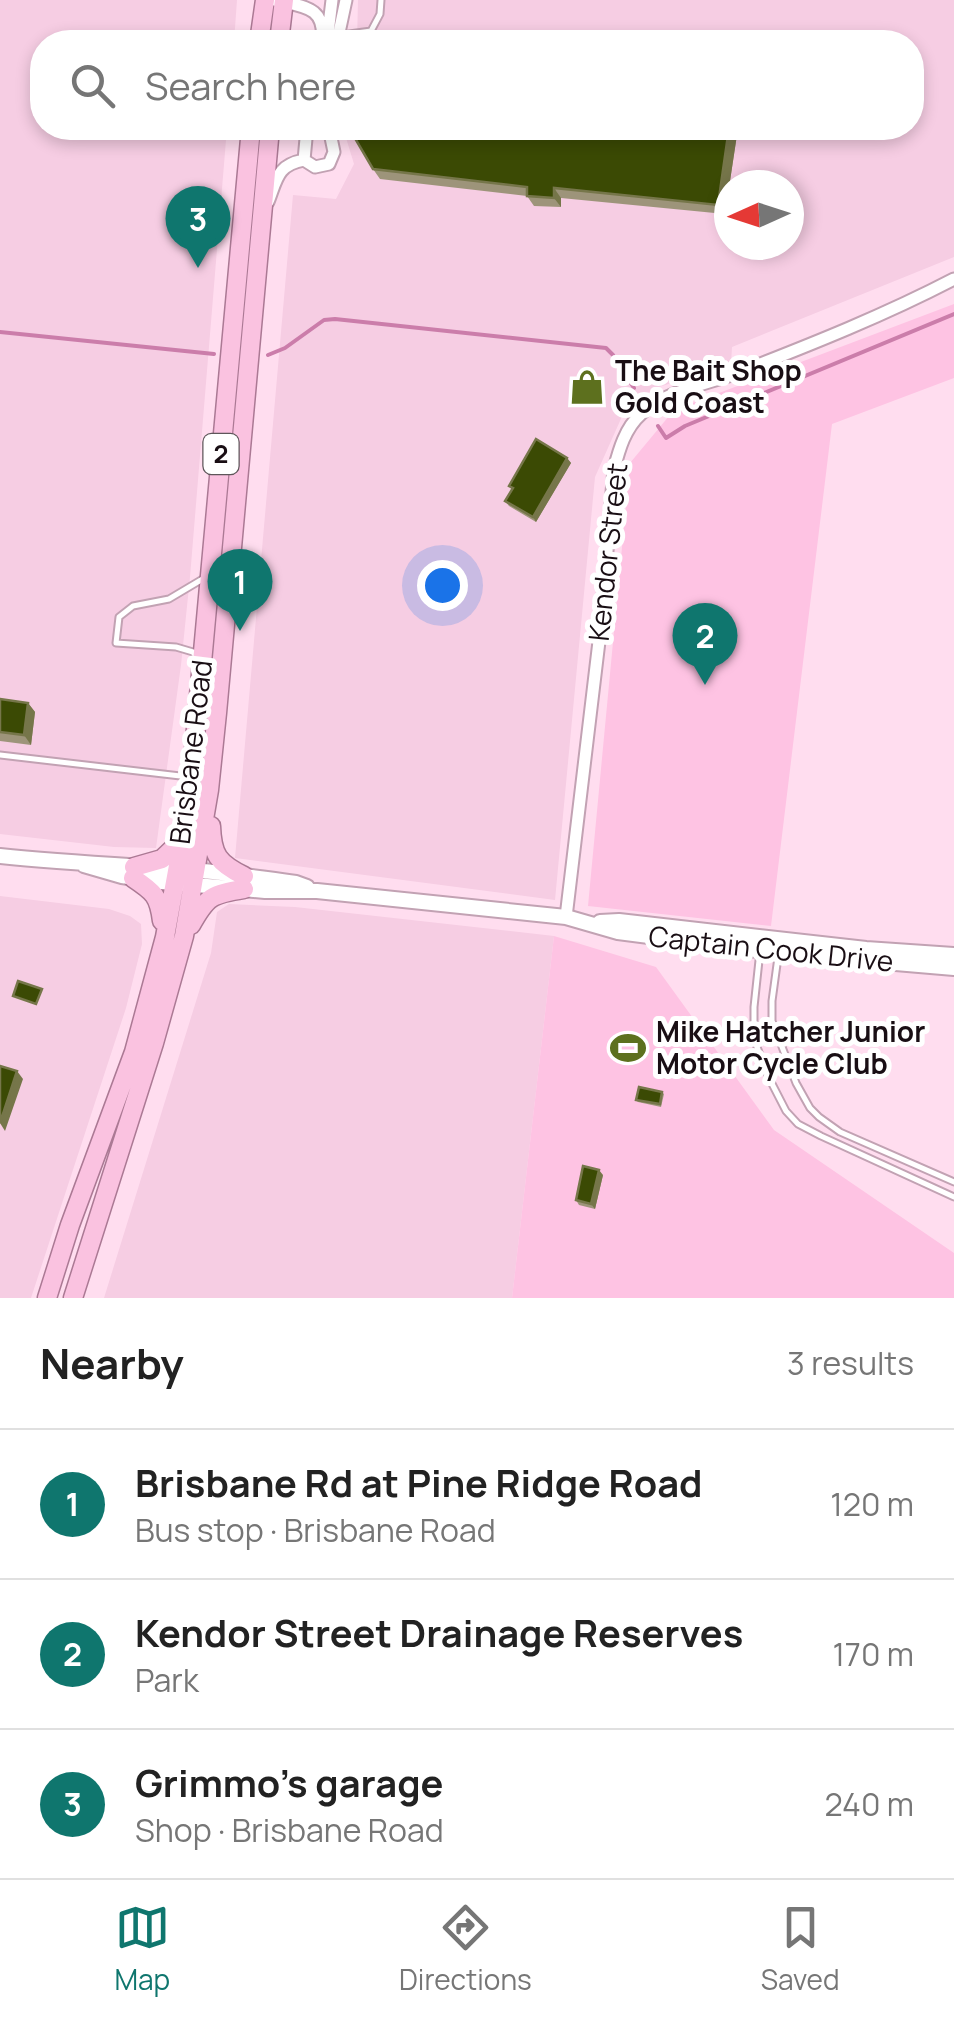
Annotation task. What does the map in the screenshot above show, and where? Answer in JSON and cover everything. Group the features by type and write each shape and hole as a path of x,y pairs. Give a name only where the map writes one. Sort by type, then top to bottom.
{"highway":[{"path":"260,30 264,0"},
{"path":"280,30 281,1"},
{"name":"Brisbane Road","path":"73,1298 184,936 183,839 192,777 249,140"},
{"name":"Brisbane Road","path":"47,1298 134,1052 164,936 186,877 209,790 269,140"},
{"path":"184,936 206,900 244,883 214,851 209,790"},
{"path":"164,936 158,898 134,872 162,858 183,839"}],"street":[{"path":"281,1 316,13 323,30"},
{"path":"338,30 340,3"},
{"path":"329,30 340,3"},
{"path":"304,160 305,140"},
{"path":"262,220 282,169 304,160 315,166 329,164 334,152 332,140"},
{"name":"Kendor Street","path":"566,917 600,633 614,469 628,429 658,402 906,304 954,280"},
{"name":"Captain Cook Drive","path":"0,856 244,883 296,883 317,891 566,917 618,932 780,946 954,968"},
{"name":"Captain Cook Drive","path":"780,946 954,954"}],"lane":[{"path":"372,30 380,14 381,0"},
{"path":"202,665 193,652 116,643 119,617 133,606 169,599 210,574"},
{"path":"0,755 192,777"},
{"path":"761,944 754,1038 786,1110 798,1124 821,1136 954,1197"},
{"path":"780,946 772,1021 810,1108 840,1132 954,1182"}],"shaded area":[{"path":"0,0 237,0 235,30 30,30 30,140 226,140 190,577 156,848 0,834"},
{"path":"358,0 954,0 954,257 732,347 731,364 659,387 628,403 595,477 555,900 235,858 293,195 336,199 354,164 347,140 924,140 924,30 357,30"},
{"path":"954,304 954,378 832,424 771,926 588,906 630,463 674,410"},
{"path":"0,896 109,909 141,924 142,944 126,1008 31,1298 0,1298"},
{"path":"229,904 295,907 554,936 512,1298 104,1298 211,953 217,912"},
{"name":"Mike Hatcher Junior Motor Cycle Club","path":"554,936 656,967 774,1130 954,1253 954,1298 512,1298"}],"building":[{"path":"356,140 727,140 723,170 714,170 714,205 554,188 554,198 527,196 527,187 373,169"},
{"path":"536,439 567,458 533,517 505,501 513,488 509,486"},
{"path":"0,699 28,703 24,735 0,732"},
{"path":"18,981 42,989 36,1004 13,996"},
{"path":"0,1066 17,1071 0,1123"},
{"path":"639,1087 662,1092 660,1104 636,1100"},
{"path":"583,1166 599,1170 591,1204 576,1200"}],"waterway":[{"path":"658,426 666,438 685,426 954,314"},
{"path":"268,355 285,348 324,320 335,319 606,348 634,388"},
{"path":"0,332 214,354"}],"place":[{"name":"Grimmo's garage","path":"198,268"},
{"name":"The Bait Shop Gold Coast","path":"587,387"},
{"name":"Brisbane Rd at Pine Ridge Road","path":"240,631"},
{"name":"Kendor Street Drainage Reserves","path":"705,685"},
{"name":"Mike Hatcher Junior Motor Cycle Club","path":"628,1048"}]}
